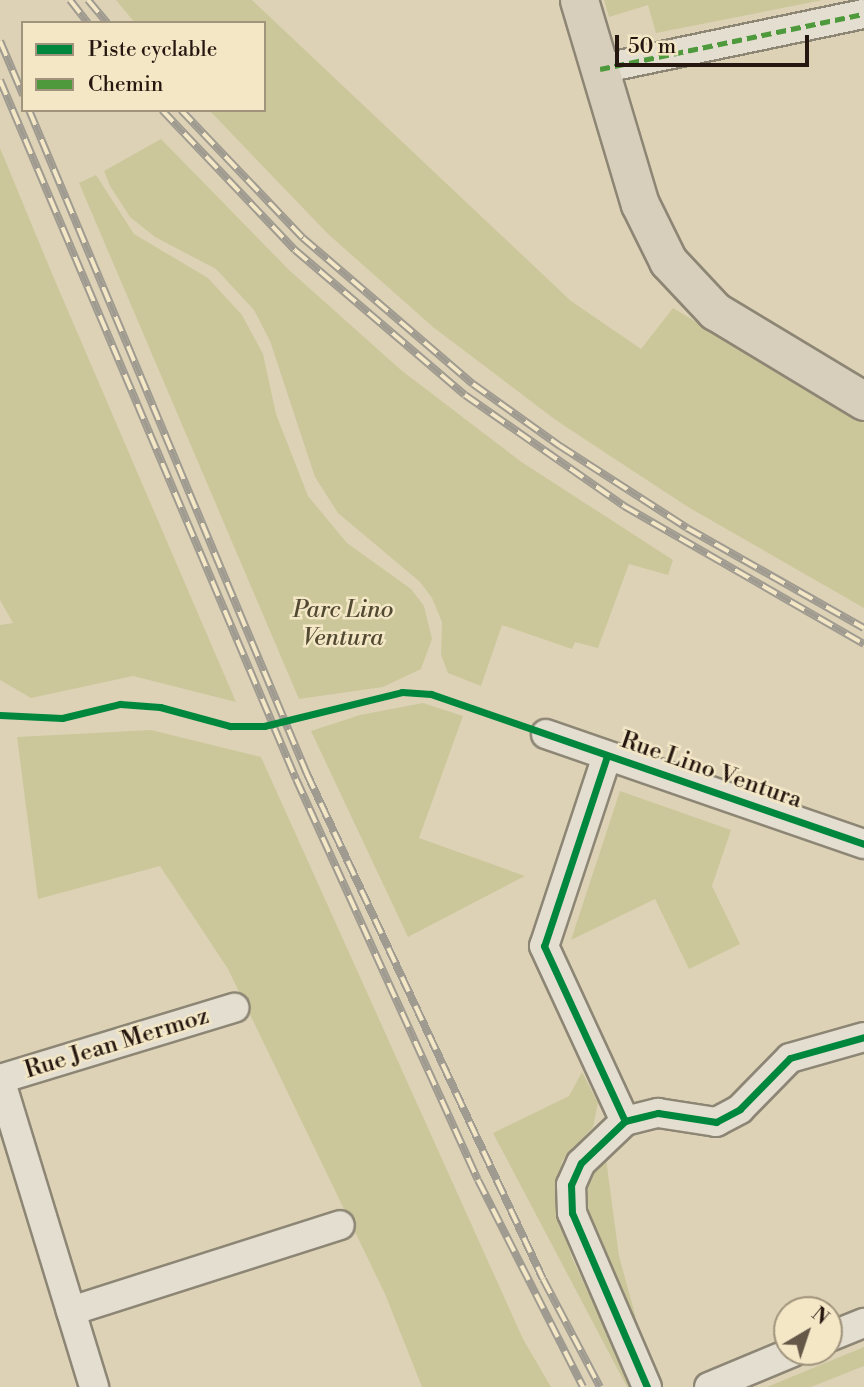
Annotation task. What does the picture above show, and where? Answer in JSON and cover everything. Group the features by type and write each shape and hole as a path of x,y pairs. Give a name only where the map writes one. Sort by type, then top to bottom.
{"main road":[{"path":"579,0 645,218 685,283 738,326 864,401"}],"street":[{"path":"600,69 864,14"},
{"name":"Rue Lino Ventura","path":"546,734 864,844"},
{"path":"607,756 544,946 625,1121"},
{"name":"Rue Jean Mermoz","path":"0,1079 234,1009"},
{"path":"647,1387 611,1300 578,1231 570,1198 581,1163 625,1121 658,1114 716,1122 740,1109 790,1058 864,1037"},
{"path":"0,1079 94,1387"},
{"path":"71,1311 340,1225"},
{"path":"843,1331 864,1323"},
{"path":"709,1387 773,1360"}],"green space":[{"path":"116,0 252,0 571,301 641,349 673,308 864,423 864,608 688,507 557,421 433,327 328,234 211,112 266,112 266,21 133,21"},
{"path":"604,0 823,0 656,33 648,5 609,17"},
{"name":"Parc Lino Ventura","path":"161,139 289,270 401,370 520,461 673,560 668,575 629,564 598,648 575,642 572,649 502,625 481,686 448,673 441,655 442,622 432,598 420,582 338,513 315,477 270,341 254,310 216,269 155,237 130,217 110,186 104,171"},
{"path":"0,148 236,702 133,676 31,698 0,680 0,625 13,623 0,600"},
{"name":"Parc Lino Ventura","path":"96,175 134,234 208,278 242,315 263,354 276,414 308,496 347,543 411,589 424,606 432,639 421,669 383,687 299,699 79,183"},
{"name":"Parc Lino Ventura","path":"423,703 463,716 419,838 525,876 408,937 311,731 360,715"},
{"path":"151,730 261,757 523,1339 551,1387 422,1387 385,1294 228,969 160,866 38,899 17,737"},
{"path":"620,791 731,830 712,886 740,944 689,969 655,899 571,940"},
{"path":"582,1072 598,1103 593,1127 562,1161 555,1206 572,1258 633,1387 627,1387 493,1133 569,1096"},
{"path":"605,1151 619,1256 639,1329 634,1331 595,1247 580,1188"},
{"path":"864,1347 864,1366 811,1387 767,1387 818,1366 843,1366 843,1356"}],"railway":[{"path":"70,0 86,21"},
{"path":"88,0 105,21"},
{"path":"0,41 21,90"},
{"path":"0,80 296,779 478,1180 583,1387"},
{"path":"30,112 307,774 543,1279 600,1387"},
{"path":"164,112 295,250 465,395 624,506 864,644"},
{"path":"183,112 303,238 473,384 560,446 687,528 864,628"}],"marked path":[{"path":"600,69 864,14"}],"cycle path":[{"path":"0,715 62,718 120,704 160,707 230,726 264,726 402,692 431,694 864,844"},
{"path":"607,756 544,946 625,1121"},
{"path":"647,1387 572,1213 571,1185 581,1163 625,1121 658,1113 716,1122 740,1109 790,1058 864,1037"}]}
